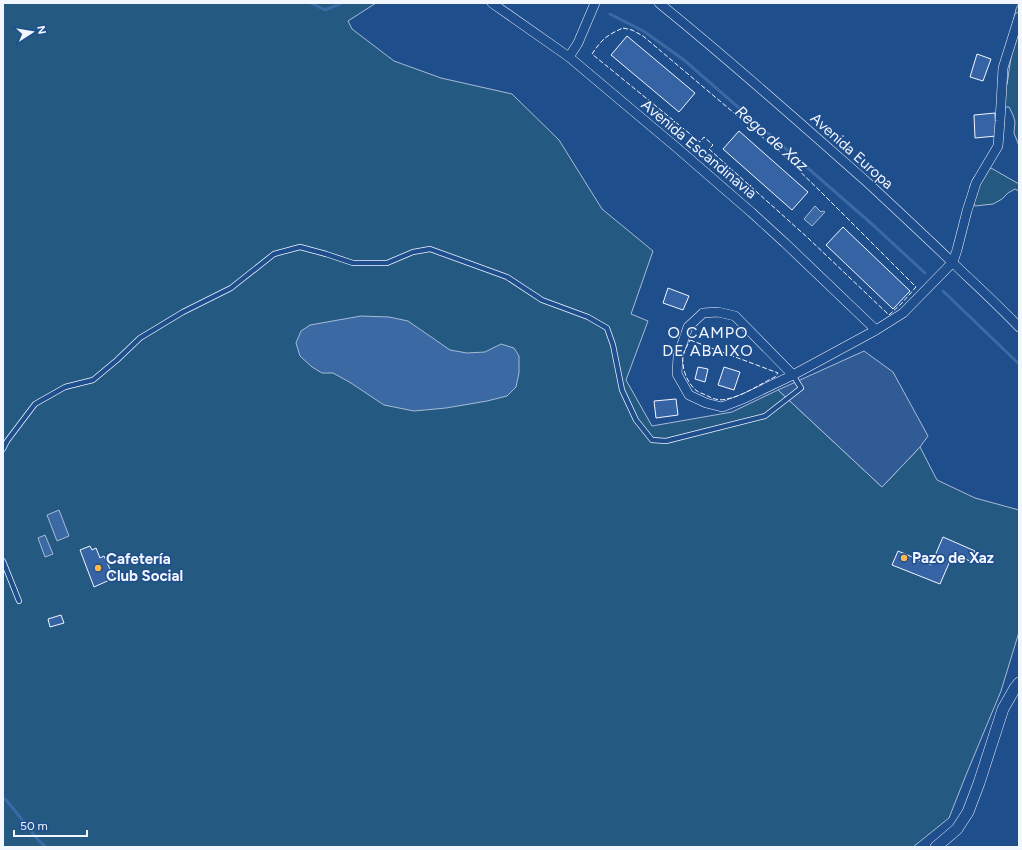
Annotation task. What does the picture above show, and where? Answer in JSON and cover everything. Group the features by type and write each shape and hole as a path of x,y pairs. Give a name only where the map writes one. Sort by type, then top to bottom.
{"street":[{"name":"Avenida Escandinavia","path":"492,3 569,57 751,212 876,330"},
{"path":"569,57 578,43 595,3"},
{"name":"Avenida Europa","path":"659,3 778,103 904,216 995,302 1019,327"},
{"path":"793,375 735,316 718,312 703,313 688,327 678,356 677,374 689,395 706,403 722,407 745,398 793,375 876,330 903,313 953,262 976,183 998,146 1003,68 1019,17"},
{"path":"936,847 957,829 968,812 1003,709 1015,688 1019,684"}],"lane":[{"path":"3,449 7,441 35,404 65,387 93,380 140,338 183,312 231,288 274,254 300,247 353,263 387,263 412,252 430,249 507,277 542,300 588,317 607,328 613,345 622,390 636,420 652,440 666,441 766,416 801,388 793,375"},
{"path":"3,561 19,601"}],"shaded area":[{"path":"3,3 376,3 348,21 352,29 394,61 441,78 512,94 559,140 602,209 653,251 631,314 648,321 626,380 652,426 732,412 778,390 882,487 920,447 937,480 975,498 1019,510 1019,632 1001,691 949,818 913,847 3,847"},
{"path":"1019,3 1019,146 1014,133 1015,122 1013,115 1009,107 1004,107 999,94 1007,85 1012,50 1013,23"},
{"path":"991,168 1019,184 1019,191 1015,189 993,204 975,206 970,195 970,186 974,177"},
{"path":"815,206 821,212 825,212 812,226 804,219"},
{"path":"361,316 389,317 408,321 450,350 467,353 485,352 501,344 514,348 519,356 519,373 516,387 507,396 487,401 446,408 414,411 384,405 333,373 322,373 312,367 300,356 296,343 301,331 310,325"},
{"path":"864,351 893,372 928,436 920,447 882,487 778,390"},
{"path":"59,510 69,536 57,541 47,515"},
{"path":"45,535 53,554 45,557 38,538"}],"building":[{"path":"627,36 695,93 679,112 611,55"},
{"path":"977,54 991,59 983,81 970,77"},
{"path":"995,113 996,136 975,138 974,115"},
{"path":"739,131 808,192 792,210 723,149"},
{"path":"843,227 910,291 893,309 826,245"},
{"path":"668,288 689,296 683,310 663,303"},
{"path":"698,367 708,369 705,382 695,379"},
{"path":"724,367 740,372 734,390 718,385"},
{"path":"676,399 678,415 656,418 654,401"},
{"name":"Pazo de Xaz","path":"943,537 975,551 970,561 953,554 940,584 892,565 898,551 931,565"},
{"name":"Cafetería Club Social","path":"90,546 92,550 96,548 100,558 104,556 114,578 94,587 80,550"},
{"path":"61,615 64,623 50,627 48,619"}],"waterway":[{"name":"Rego de Xaz","path":"311,3 325,10 342,3"},
{"name":"Rego de Xaz","path":"610,14 645,32 684,60 873,225 925,273"},
{"name":"Rego de Xaz","path":"943,291 1019,364"},
{"path":"3,798 39,841 46,847"}],"fence":[{"path":"623,28 632,30 643,36 779,151 822,193 916,287 902,303 889,315 808,238 709,149 713,145 704,137 700,142 592,54 605,38 623,28"},
{"path":"690,340 778,373 775,377 739,395 724,400 711,398 693,388 683,368 684,352 690,340"}],"place":[{"name":"Pazo de Xaz","path":"904,558"},
{"name":"Cafetería Club Social","path":"98,568"}],"district":[{"name":"O CAMPO DE ABAIXO","path":"708,341"}]}
